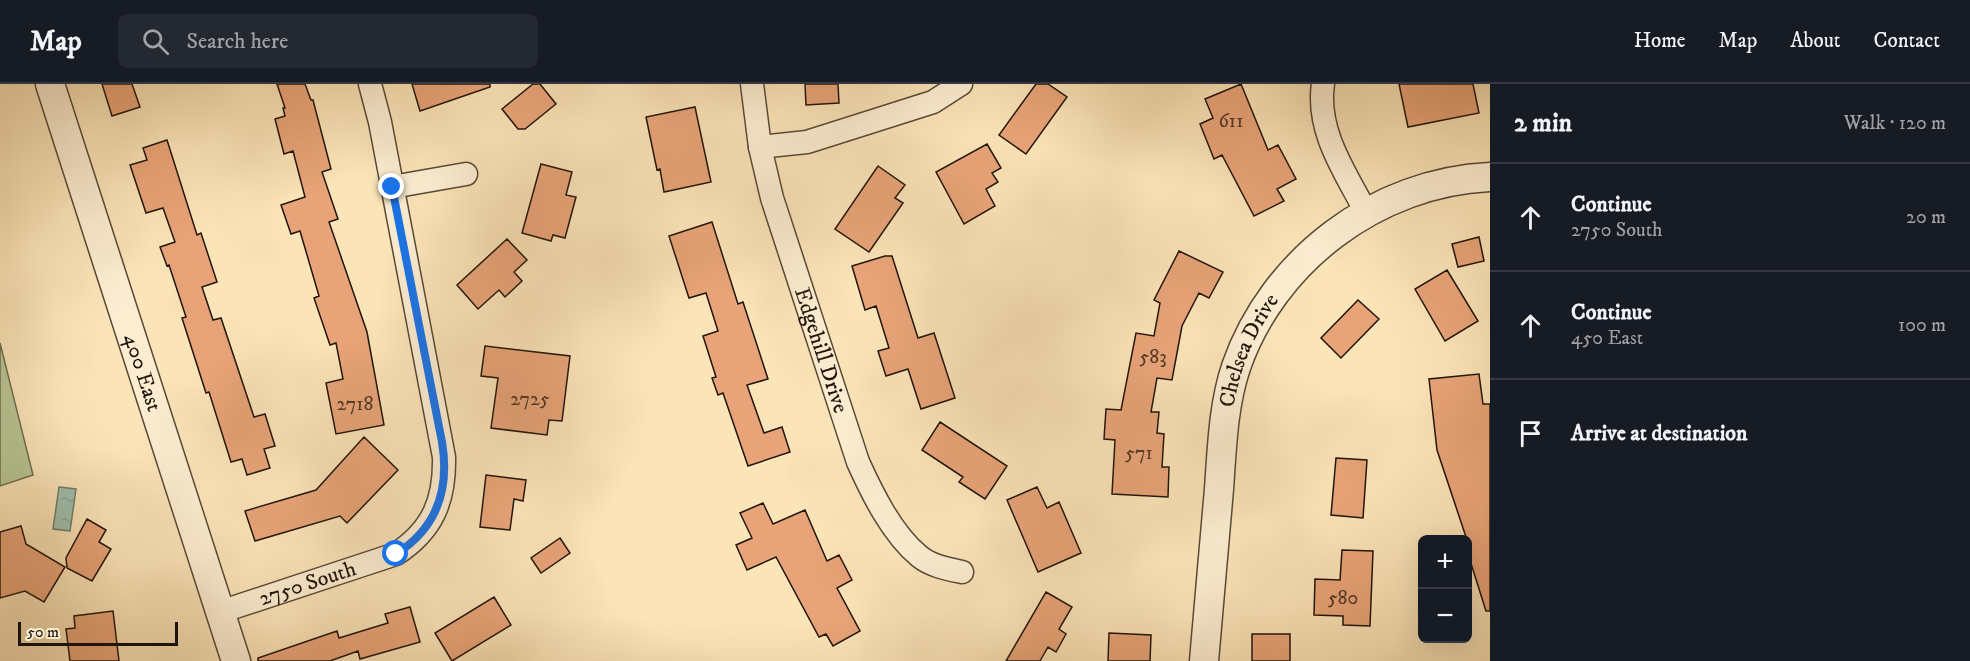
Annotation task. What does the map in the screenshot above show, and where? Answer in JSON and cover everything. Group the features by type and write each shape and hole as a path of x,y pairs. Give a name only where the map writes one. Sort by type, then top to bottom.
{"street":[{"name":"400 East","path":"50,84 236,661"},
{"path":"370,84 380,122 392,187 465,174"},
{"name":"Edgehill Drive","path":"752,84 760,147 776,209 849,437 870,488 904,541 920,557 940,568 962,572"},
{"path":"760,147 797,144 818,139 933,102 961,84"},
{"path":"1323,84 1322,117 1327,135 1366,212"},
{"name":"Chelsea Drive","path":"1204,661 1225,417 1236,368 1256,324 1282,284 1317,247 1366,212 1420,189 1449,182 1490,177"},
{"name":"2750 South","path":"220,612 396,554 418,537 440,501 444,457 392,187"}],"green space":[{"path":"0,343 33,475 0,486"}],"water":[{"path":"59,487 76,489 70,531 53,529"}],"building":[{"path":"102,84 132,84 140,107 112,116"},
{"path":"277,84 305,84 313,100 331,169 322,172 338,219 329,222 367,332 384,425 336,434 326,383 343,379 336,343 330,345 314,298 319,296 300,231 291,234 281,205 305,197 293,151 284,154 275,119 285,116 283,108 285,108"},
{"path":"412,84 490,84 490,87 420,111"},
{"path":"533,84 540,84 556,104 525,129 518,129 502,109"},
{"path":"805,84 838,84 839,103 806,105"},
{"path":"1036,84 1048,84 1067,97 1026,154 999,135"},
{"path":"1241,84 1268,150 1278,145 1296,179 1277,189 1284,201 1254,216 1222,155 1214,159 1200,124 1213,118 1205,99"},
{"path":"1399,84 1473,84 1479,113 1408,127"},
{"path":"695,107 711,182 664,192 646,117"},
{"path":"167,140 197,235 201,233 217,282 202,287 213,320 221,318 254,417 265,414 275,446 264,449 270,468 247,475 242,459 231,462 182,318 186,317 169,265 167,266 160,247 175,242 163,208 146,213 130,165 147,160 143,148"},
{"path":"987,144 1001,168 992,173 998,182 986,189 995,206 964,224 936,172"},
{"path":"541,164 572,172 566,195 576,197 565,238 553,235 551,241 522,233"},
{"path":"878,166 905,185 895,198 903,203 869,252 835,229"},
{"path":"712,222 738,304 743,302 768,379 747,385 764,433 782,427 790,452 748,466 723,393 718,395 712,378 716,377 703,336 718,331 706,293 689,298 669,236"},
{"path":"1479,237 1484,261 1458,267 1452,244"},
{"path":"507,239 527,260 514,272 522,281 505,297 499,290 478,309 457,285"},
{"path":"1179,251 1223,272 1209,298 1199,293 1182,326 1172,380 1157,378 1151,412 1159,412 1157,433 1164,434 1162,467 1169,467 1168,497 1112,494 1115,440 1104,439 1106,409 1121,410 1136,333 1154,336 1160,303 1154,300"},
{"path":"892,256 918,338 934,333 955,398 921,409 908,369 886,376 878,351 889,348 876,306 865,310 852,266"},
{"path":"1447,270 1478,321 1445,341 1415,289"},
{"path":"1358,300 1379,319 1341,358 1321,338"},
{"path":"485,346 570,356 562,421 549,420 547,435 491,428 498,378 481,376"},
{"path":"1479,374 1483,404 1490,404 1490,611 1486,611 1472,567 1472,535 1465,535 1437,450 1429,379"},
{"path":"940,422 1007,466 985,499 959,482 963,477 922,450"},
{"path":"364,437 398,470 347,523 340,516 255,541 245,511 316,490"},
{"path":"1336,458 1367,460 1363,518 1331,515"},
{"path":"486,475 526,480 523,501 514,499 510,530 480,527"},
{"path":"1037,487 1047,508 1059,502 1081,553 1038,572 1007,500"},
{"path":"763,503 773,524 805,510 827,561 839,555 852,580 837,588 860,631 833,646 826,634 819,637 776,557 747,570 736,545 752,538 740,513"},
{"path":"87,519 106,530 99,542 111,549 92,581 67,568 66,558"},
{"path":"21,526 26,544 65,567 44,602 25,591 0,598 0,532"},
{"path":"560,538 570,553 541,573 531,558"},
{"path":"1342,550 1373,551 1370,626 1343,625 1343,616 1314,615 1315,579 1340,580"},
{"path":"1046,592 1072,607 1059,629 1066,634 1056,652 1048,647 1040,661 1006,661"},
{"path":"494,597 511,625 452,661 435,633"},
{"path":"410,607 420,642 360,659 358,651 330,661 258,661 258,658 337,631 339,638 388,623 385,614"},
{"path":"113,611 119,661 70,661 66,629 75,628 74,616"},
{"path":"1109,633 1151,635 1150,661 1108,661"},
{"path":"1252,634 1290,634 1290,661 1252,661"}],"route":[{"path":"392,187 442,442 445,471 440,501 435,513 418,537 396,554"}]}
